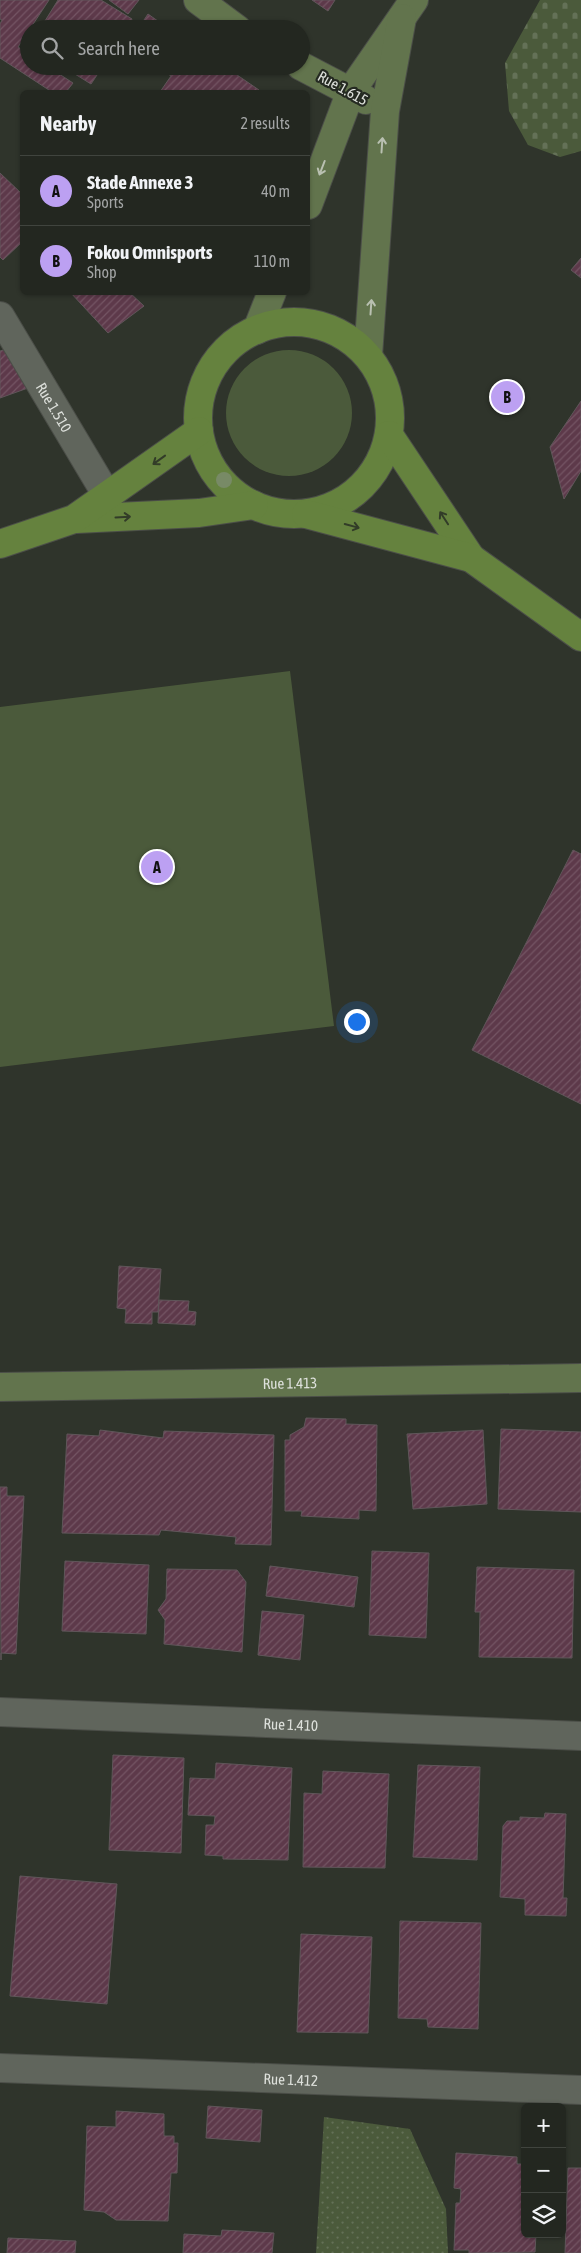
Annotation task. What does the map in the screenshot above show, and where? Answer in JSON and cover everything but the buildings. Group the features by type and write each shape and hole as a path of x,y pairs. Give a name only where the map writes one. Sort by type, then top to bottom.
{"main road":[{"path":"304,514 334,506 360,489 380,464 389,435 390,407 383,380 368,356 345,336 316,325 286,323 257,330 234,344 215,363 200,396 198,413 199,431 208,462 227,488 254,506 278,513 304,514 471,558"},
{"path":"0,544 74,519 108,497 199,431"},
{"path":"389,435 471,558 581,637"},
{"path":"74,519 199,513 254,506"}],"street":[{"path":"198,0 225,20"},
{"path":"310,200 351,92 408,9"},
{"path":"368,356 385,111 408,9"},
{"name":"Rue 1.615","path":"310,71 385,111"},
{"path":"257,330 271,295"},
{"name":"Rue 1.510","path":"0,316 108,497"},
{"name":"Rue 1.413","path":"0,1387 581,1378"},
{"name":"Rue 1.410","path":"0,1712 581,1736"},
{"name":"Rue 1.412","path":"0,2068 581,2090"}],"green space":[{"path":"540,0 581,0 581,151 560,157 528,145 509,111 505,63"},
{"path":"289,350 313,354 334,368 348,389 352,413 348,437 334,458 313,472 289,476 265,472 244,458 230,437 226,413 230,389 244,368 265,354"},
{"path":"290,671 334,1026 0,1067 0,707"},
{"path":"324,2117 410,2129 446,2209 448,2253 316,2253"}],"place":[{"name":"Fokou Omnisports","path":"507,397"},
{"name":"Stade Annexe 3","path":"157,867"}]}
